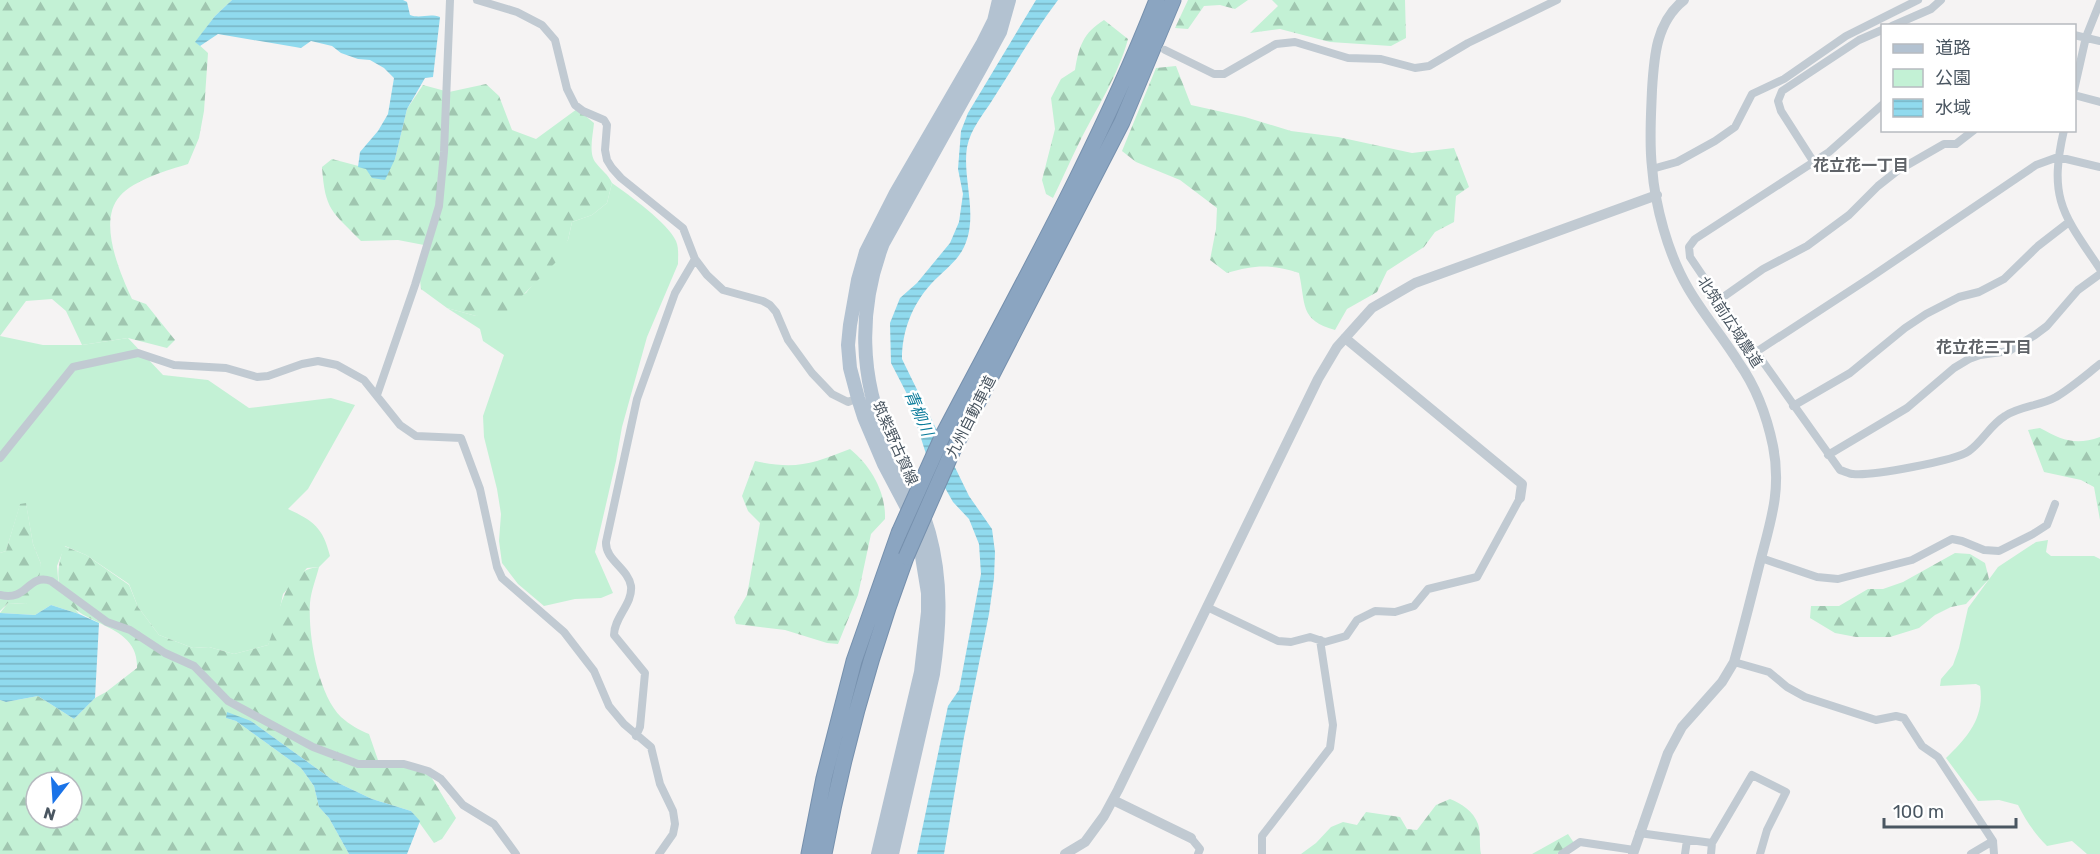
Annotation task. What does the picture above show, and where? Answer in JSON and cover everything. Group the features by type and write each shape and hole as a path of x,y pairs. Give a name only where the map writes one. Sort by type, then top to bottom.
{"highway":[{"name":"九州自動車道","path":"824,854 838,783 868,667 906,557 952,452 1122,122 1151,52 1157,0"},
{"name":"九州自動車道","path":"1156,22 1173,0"},
{"name":"九州自動車道","path":"809,854 824,777 851,670 899,533 943,435 1061,209 1151,52"}],"main road":[{"name":"筑紫野古賀線","path":"885,854 919,680 925,643 928,592 920,544 912,517 884,464 864,417 850,368 848,345 855,298 866,252 896,194 983,43 994,21 999,0"},
{"name":"筑紫野古賀線","path":"885,854 933,674 938,643 938,578 920,504 888,443 870,391 865,363 864,327 867,295 873,269 883,243 1000,32 1009,0"}],"street":[{"path":"377,394 415,285 439,206 444,152 450,0"},
{"path":"477,0 517,12 542,24 555,40 567,89 575,105 604,120 607,125 605,150 612,168 621,178 683,228 695,259 707,275 723,290 770,305 776,312 789,340 812,372 832,394 848,402 858,398"},
{"path":"1151,52 1214,74 1224,74 1276,44 1295,42 1348,58 1381,59 1415,68 1429,66 1472,41 1557,0"},
{"name":"北筑前広域農道","path":"1634,852 1668,753 1677,736 1722,682 1734,662 1770,529 1778,486 1770,434 1755,389 1740,363 1686,285 1664,230 1657,195 1652,169 1653,86 1657,43 1664,22 1684,0"},
{"path":"1652,169 1677,162 1715,141 1735,127 1752,94 1784,79 1846,36 1918,0"},
{"path":"1897,24 1931,9 1941,0"},
{"path":"2076,81 2086,37 2100,2"},
{"path":"1813,161 1781,111 1778,101 1782,91 1859,40 1881,30"},
{"path":"2076,35 2100,41"},
{"path":"2076,96 2100,102"},
{"path":"1881,106 1829,152 1695,239 1689,248 1690,257 1719,300 1840,470 1853,474 1879,472 1966,453 1976,446 2002,417 2055,397 2100,364"},
{"path":"1719,300 1763,269 1807,246 1849,214 1897,171 1944,144 1956,144 1971,132"},
{"path":"2064,132 2058,157 2058,187 2061,204 2069,222 2100,269"},
{"path":"1756,352 2036,165 2058,157 2100,167"},
{"path":"1065,854 1085,842 1113,800 1318,379 1345,338 1372,308 1414,283 1657,195"},
{"path":"1793,406 1850,374 1905,328 1926,314 1959,297 1979,292 2004,279 2038,246 2069,222"},
{"path":"636,735 640,727 645,673 614,635 614,627 628,602 631,589 628,578 605,548 637,399 675,293 695,259"},
{"path":"1828,454 1907,408 1961,364 1980,355 2009,351 2035,335 2047,326 2078,290 2100,274"},
{"path":"1207,607 1278,641 1291,642 1310,637 1325,642 1346,636 1357,620 1375,611 1395,612 1414,606 1428,589 1477,577 1520,498 1522,484 1345,338"},
{"path":"0,458 73,367 138,353 174,365 226,368 257,377 268,376 318,361 337,365 364,380 409,433 416,436 461,438 480,489 497,567 502,578 564,632 594,671 609,706 636,735 651,747 660,784 673,811 675,824 673,834 659,854"},
{"path":"1761,558 1816,577 1838,579 1912,560 1952,539 1984,550 1999,551 2047,525 2055,504"},
{"path":"0,595 12,597 22,594 34,582 42,579 51,581 107,622 130,630 165,653 195,666 228,701 313,747 358,764 404,764 428,771 441,779 463,805 494,824 516,854"},
{"path":"1262,854 1262,836 1330,747 1333,725 1320,640"},
{"path":"1734,662 1769,672 1787,687 1805,697 1876,720 1896,716 1904,718 1922,746 1938,757 1993,841 1994,854"},
{"path":"1711,854 1712,843 1752,775 1786,792 1767,830 1760,854"},
{"path":"1113,800 1191,838 1200,849 1197,854"},
{"path":"1639,833 1712,843"},
{"path":"1685,854 1687,840"},
{"path":"1971,854 1993,841"},
{"path":"1562,854 1580,842 1634,852"}],"green space":[{"path":"0,0 232,0 215,16 196,42 208,53 204,111 199,138 188,164 152,176 126,190 113,207 110,219 113,247 127,288 132,299 146,304 175,340 167,348 128,338 82,345 66,311 52,299 26,301 0,336"},
{"path":"1188,0 1248,0 1235,9 1220,5 1204,6 1188,29 1175,28"},
{"path":"1272,0 1405,0 1406,38 1391,46 1330,42 1280,29 1250,33 1278,6"},
{"path":"1104,20 1128,39 1124,53 1053,198 1046,194 1042,180 1055,129 1051,98 1061,79 1075,70 1080,47 1087,35"},
{"path":"1176,66 1191,105 1245,117 1291,131 1338,137 1412,153 1454,148 1469,187 1456,196 1454,222 1435,232 1424,247 1387,271 1377,292 1347,309 1335,330 1323,326 1310,316 1304,302 1299,273 1263,267 1246,268 1227,273 1210,260 1216,229 1217,208 1180,180 1136,162 1122,151 1156,68"},
{"path":"486,84 499,96 512,130 536,139 577,109 594,123 592,155 612,183 607,203 592,215 572,222 568,240 557,261 504,314 476,316 447,308 421,289 419,271 424,245 398,240 361,241 337,216 328,202 322,167 332,159 366,168 395,159 407,109 423,85 449,92"},
{"path":"612,183 647,210 672,234 678,246 678,264 647,337 622,427 595,552 613,593 601,598 575,599 544,606 518,584 502,563 499,541 501,514 484,437 483,416 504,355 483,341 480,329 447,308 476,316 526,293 568,240 572,222 592,215 607,203"},
{"path":"0,336 43,345 82,345 128,338 163,375 208,380 249,408 331,398 355,405 308,489 288,509 305,517 316,526 330,556 319,567 307,568 283,594 276,627 268,645 234,654 209,647 193,648 159,635 138,607 129,584 86,555 65,546 57,566 59,590 79,614 51,605 35,615 0,613 8,603 26,604 41,564 33,544 26,504 20,505 6,551 0,553"},
{"path":"2040,428 2069,440 2083,441 2100,437 2100,520 2094,487 2081,480 2044,472 2028,430"},
{"path":"850,449 876,480 883,499 885,519 871,534 858,595 838,644 827,643 785,630 736,624 734,617 747,595 760,523 748,511 742,496 755,461 782,465 804,464"},
{"path":"26,503 33,544 41,564 37,594 26,604 8,603 0,611 0,553 6,551 20,504"},
{"path":"2048,540 2046,552 2051,556 2094,556 2100,559 2100,854 2087,854 2072,841 2047,846 2031,827 2018,805 1999,800 1978,801 1946,758 1967,735 1980,708 1980,686 1976,684 1940,686 1941,679 1953,665 1968,608 1998,567 2036,542"},
{"path":"64,546 86,555 129,585 138,607 159,635 193,648 209,647 234,654 268,645 289,586 306,570 319,567 311,598 311,632 316,664 333,707 341,717 369,734 379,763 409,766 430,775 456,818 442,839 434,843 411,811 372,799 334,781 251,721 226,718 236,721 301,768 314,786 319,807 329,818 349,854 0,854 0,700 6,702 38,696 74,719 95,698 137,668 133,649 122,636 74,609 63,595 58,575"},
{"path":"1955,553 1970,554 1985,563 1989,579 1966,604 1951,607 1935,615 1919,628 1890,637 1856,637 1835,633 1810,618 1811,606 1839,606 1868,589 1883,589 1903,582"},
{"path":"1450,799 1467,808 1476,820 1481,854 1301,854 1316,843 1331,827 1343,822 1357,825 1366,812 1400,817 1407,829 1417,830 1436,805"},
{"path":"1568,834 1574,843 1557,854 1532,854"}],"water":[{"path":"232,0 403,0 407,2 410,15 440,17 433,77 425,78 407,109 395,159 385,180 372,178 366,169 358,167 360,152 378,131 388,114 394,78 384,68 370,60 358,59 341,53 332,46 311,41 301,48 218,34 200,46 195,42 215,16"},
{"name":"青柳川","path":"1036,0 1058,0 971,134 966,159 970,210 968,235 957,257 918,301 909,319 902,349 902,359 969,496 992,529 995,552 989,614 964,737 944,854 917,854 948,706 959,690 981,574 979,544 969,519 953,502 926,454 907,394 891,363 890,323 900,298 917,283 950,243 959,222 963,194 958,169 961,131 968,113"},
{"path":"51,605 99,623 95,698 74,719 38,696 6,702 0,700 0,613 35,615"},
{"path":"227,712 251,721 334,781 372,799 411,811 420,821 407,854 349,854 329,818 319,807 314,786 301,768 236,721 226,718"}],"district":[{"name":"花立花一丁目","path":"1861,165"},
{"name":"花立花三丁目","path":"1984,347"}]}
